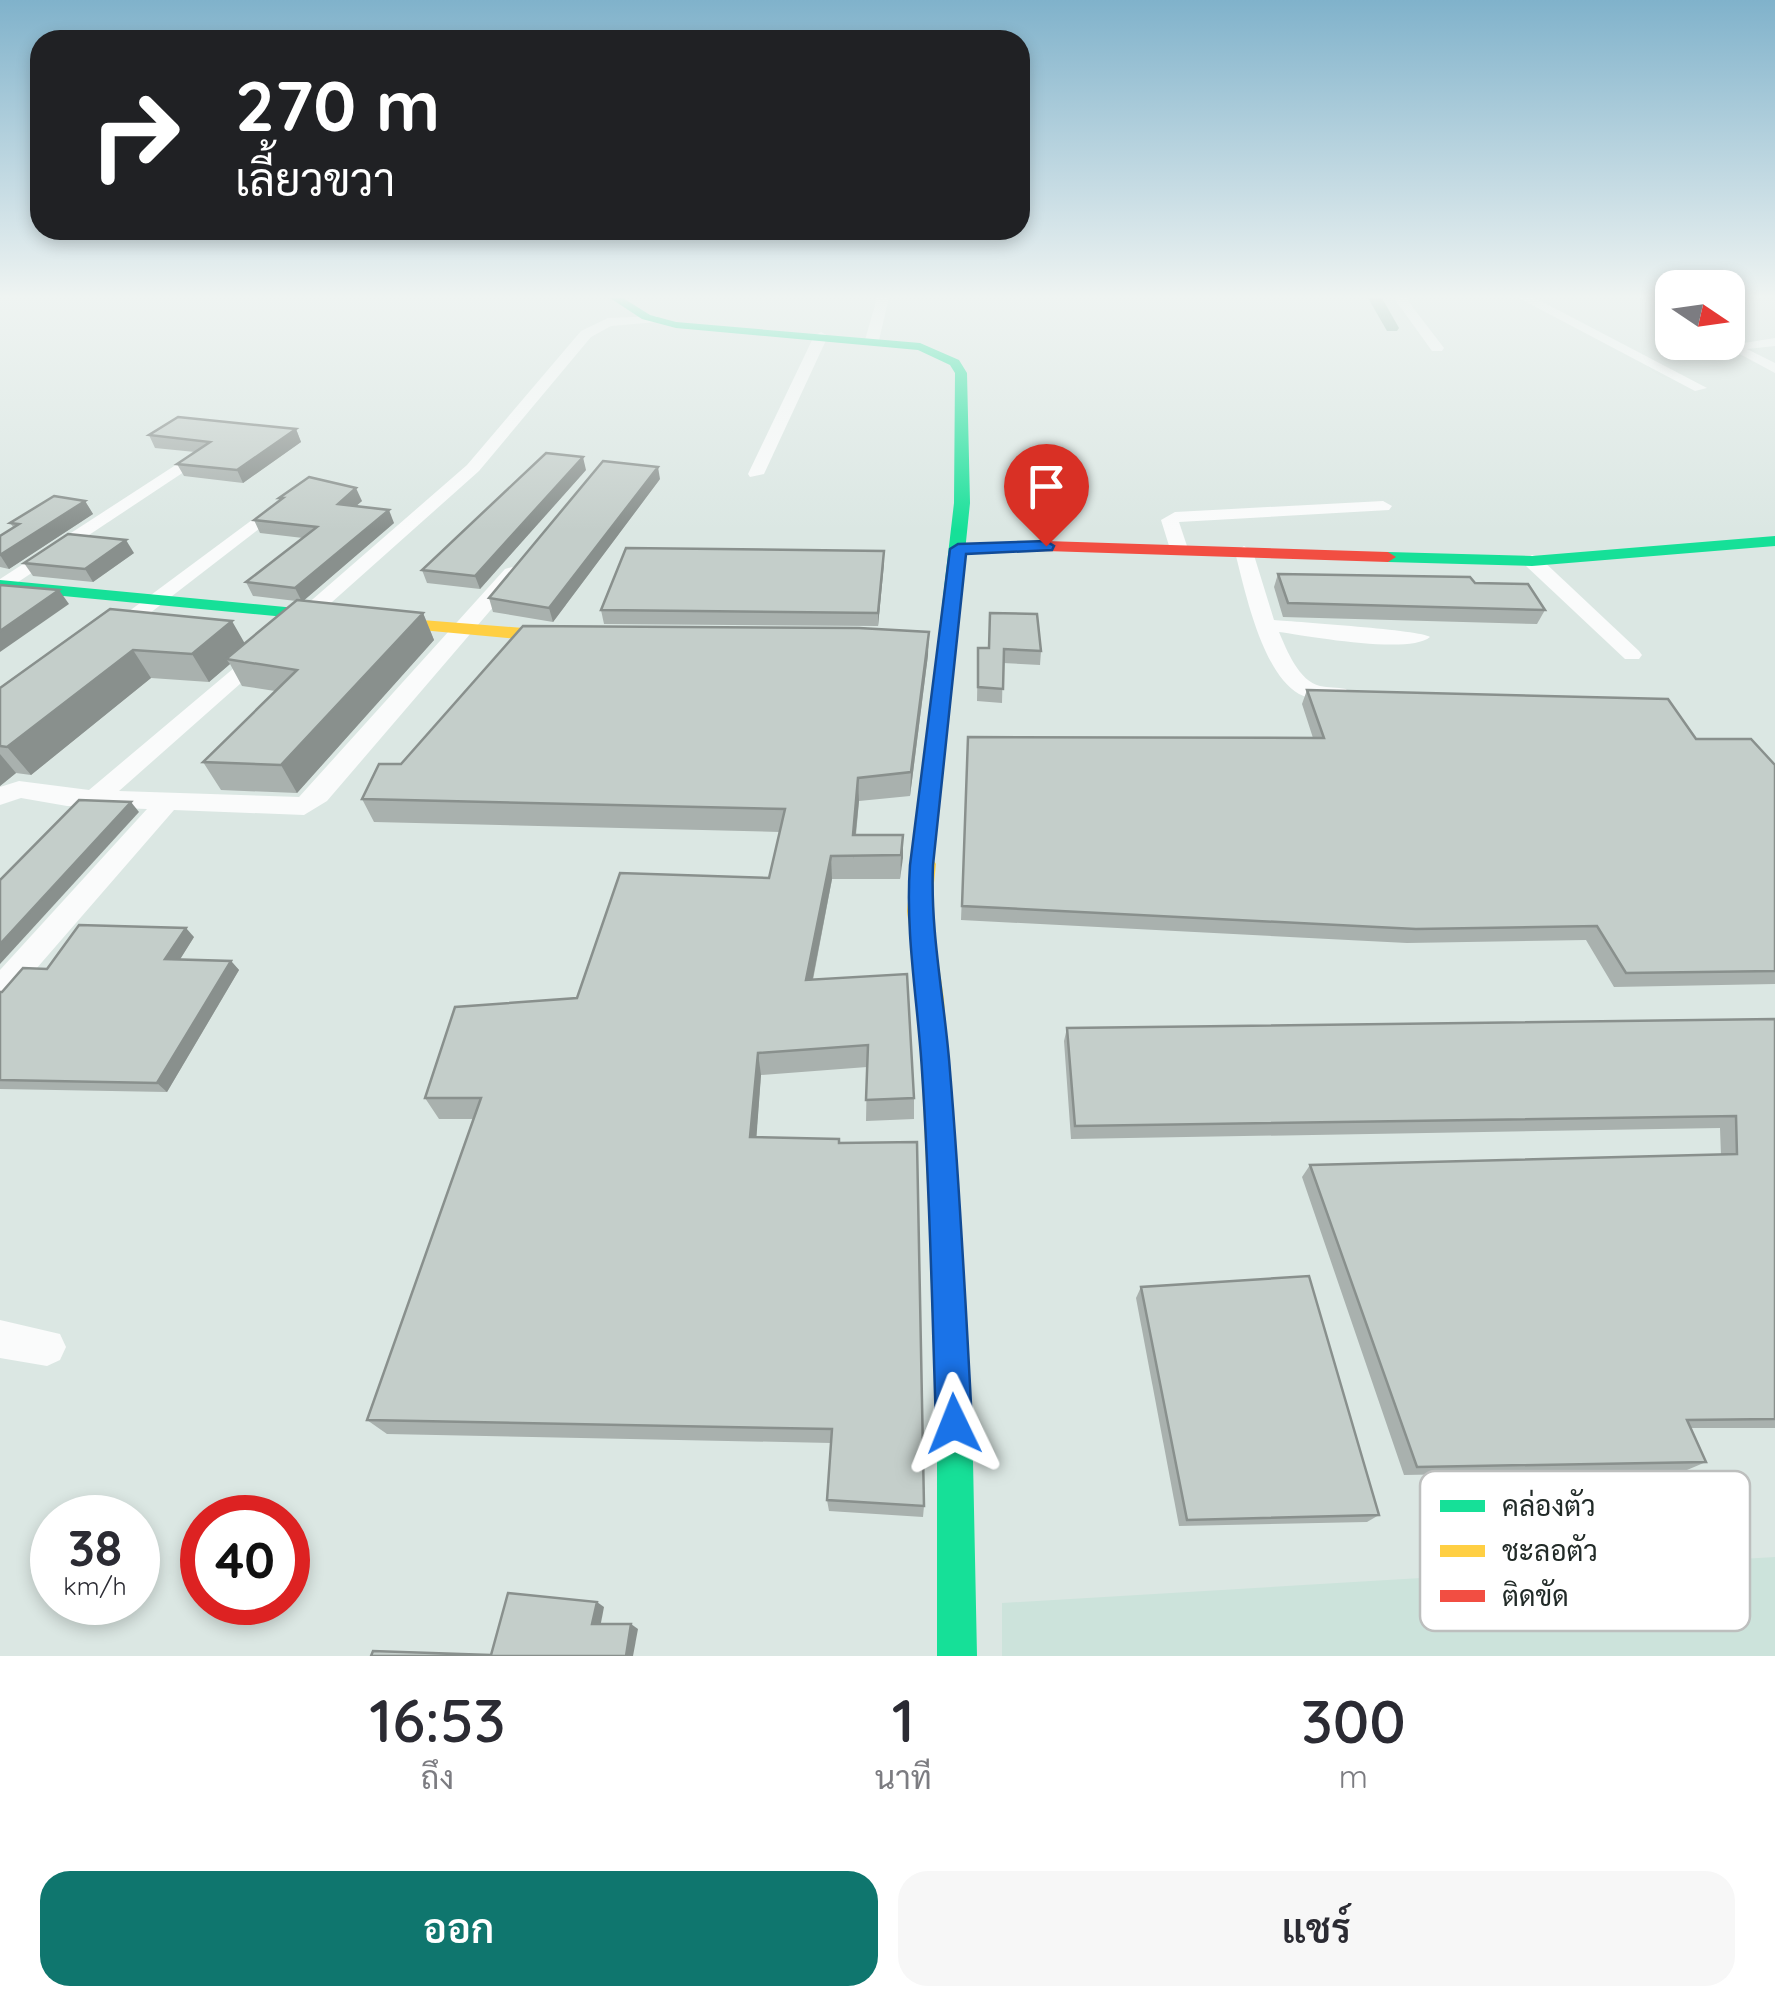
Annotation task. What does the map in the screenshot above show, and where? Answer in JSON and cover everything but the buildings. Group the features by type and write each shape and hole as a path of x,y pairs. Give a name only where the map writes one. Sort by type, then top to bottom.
{"street":[{"path":"96,798 473,468 551,375"},
{"path":"756,474 802,375"},
{"path":"957,1656 955,1461 944,1169 931,999 919,911 940,644 958,549 962,503 961,375"},
{"path":"1675,375 1700,388"},
{"path":"1,586 194,460"},
{"path":"1179,550 1170,520 1175,517 1384,506"},
{"path":"94,647 275,508"},
{"path":"958,549 1046,546 1541,560 1775,541"},
{"path":"1244,552 1268,625 1302,686 1313,692 1369,695"},
{"path":"0,798 19,789 67,798 304,806 318,795 524,560"},
{"path":"1541,560 1632,655"},
{"path":"1,586 462,630 576,637"},
{"path":"1268,625 1373,637 1420,637"},
{"path":"0,990 169,800"},
{"path":"0,1339 47,1347"}],"shaded area":[{"path":"1775,1557 1775,1656 1002,1656 1002,1603 1420,1578 1420,1631 1750,1631 1750,1558"}],"traffic: fast":[{"path":"924,864 962,503 961,375"},
{"path":"1388,557 1532,561 1775,541"},
{"path":"0,585 327,616"},
{"path":"945,1225 955,1461 957,1656"}],"traffic: slow":[{"path":"384,622 561,637"},
{"path":"924,864 919,911 931,999 945,1225"}],"traffic: jam":[{"path":"958,549 1046,546 1388,557"}],"route":[{"path":"954,1424 944,1169 931,999 919,911 922,865 958,549 1046,546"}]}
